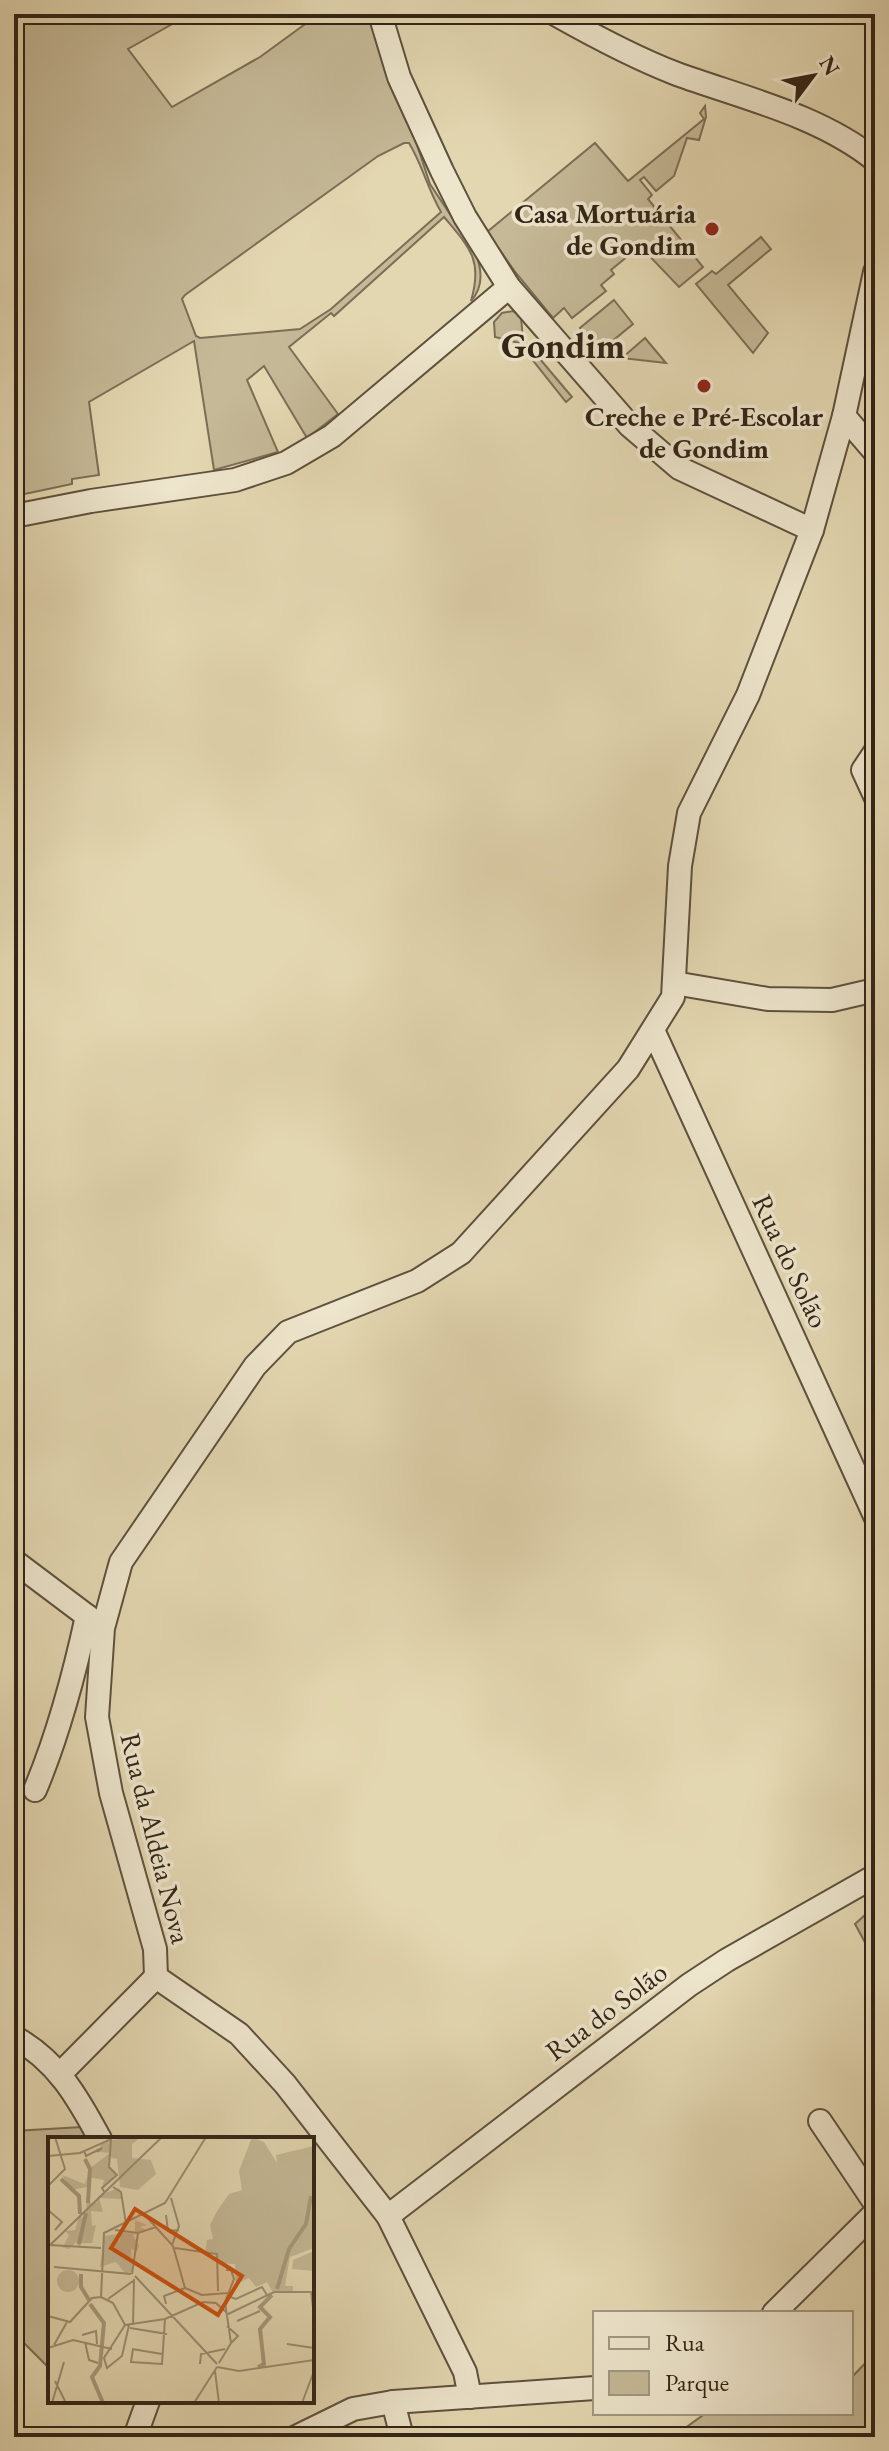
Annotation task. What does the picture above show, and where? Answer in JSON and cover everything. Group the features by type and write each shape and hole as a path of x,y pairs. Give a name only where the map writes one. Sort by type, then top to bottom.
{"street":[{"path":"380,14 399,77 442,171 465,217 509,287 630,426 679,468 812,530"},
{"path":"555,14 676,74 725,89 830,132 875,160"},
{"path":"35,1790 57,1736 95,1622 121,1562 255,1366 288,1332 417,1281 461,1253 628,1069 673,997 680,866 689,813 748,695 812,530 844,416 875,272"},
{"path":"14,516 91,501 235,480 286,463 332,436 509,287"},
{"path":"844,416 875,452"},
{"path":"875,752 863,770 875,796"},
{"path":"674,983 768,999 832,1000 875,990"},
{"name":"Rua do Solão","path":"653,1030 867,1478 875,1516"},
{"path":"14,1561 95,1622"},
{"name":"Rua da Aldeia Nova","path":"95,1622 97,1717 111,1793 155,1949 156,1977 239,2034 285,2084 388,2216 465,2372 470,2397"},
{"name":"Rua do Solão","path":"388,2216 689,1985 875,1876"},
{"path":"61,2073 156,1977"},
{"path":"14,2037 30,2045 61,2073 99,2137"},
{"path":"820,2121 875,2203"},
{"path":"776,2311 875,2213"},
{"path":"296,2437 353,2409 393,2402 593,2388"},
{"path":"393,2402 402,2437"},
{"path":"135,2437 147,2403"}],"green space":[{"path":"14,14 190,14 128,49 172,107 260,57 319,14 374,14 430,184 475,252 480,278 475,296 471,301 476,275 472,255 444,217 334,316 331,313 289,347 338,414 307,438 264,366 247,380 278,452 214,470 194,341 89,402 99,475 72,479 72,484 15,496","holes":["409,143 441,212 331,309 300,329 196,336 182,299 185,295 378,156"]},
{"path":"705,106 706,117 699,140 687,138 674,176 656,191 644,177 640,180 652,195 648,199 703,267 679,287 640,246 611,270 614,274 601,285 606,291 572,318 564,308 553,318 487,232 595,143 628,181 704,119 700,113"},
{"path":"761,237 771,249 728,285 768,333 753,353 696,284 712,271 716,274"},
{"path":"614,300 633,324 599,352 580,328"},
{"path":"513,311 521,317 523,339 572,397 566,402 519,343 495,337 494,322 502,313"},
{"path":"645,338 666,363 622,358"},
{"path":"875,1906 875,1961 855,1924"},
{"path":"82,2127 88,2137 48,2137 48,2367 14,2333 14,2131"},
{"path":"875,2353 875,2437 706,2437 688,2426 703,2415 853,2415 853,2376"}],"place":[{"name":"Casa Mortuária de Gondim","path":"712,229"},
{"name":"Creche e Pré-Escolar de Gondim","path":"704,386"}],"district":[{"name":"Gondim","path":"563,345"}]}
